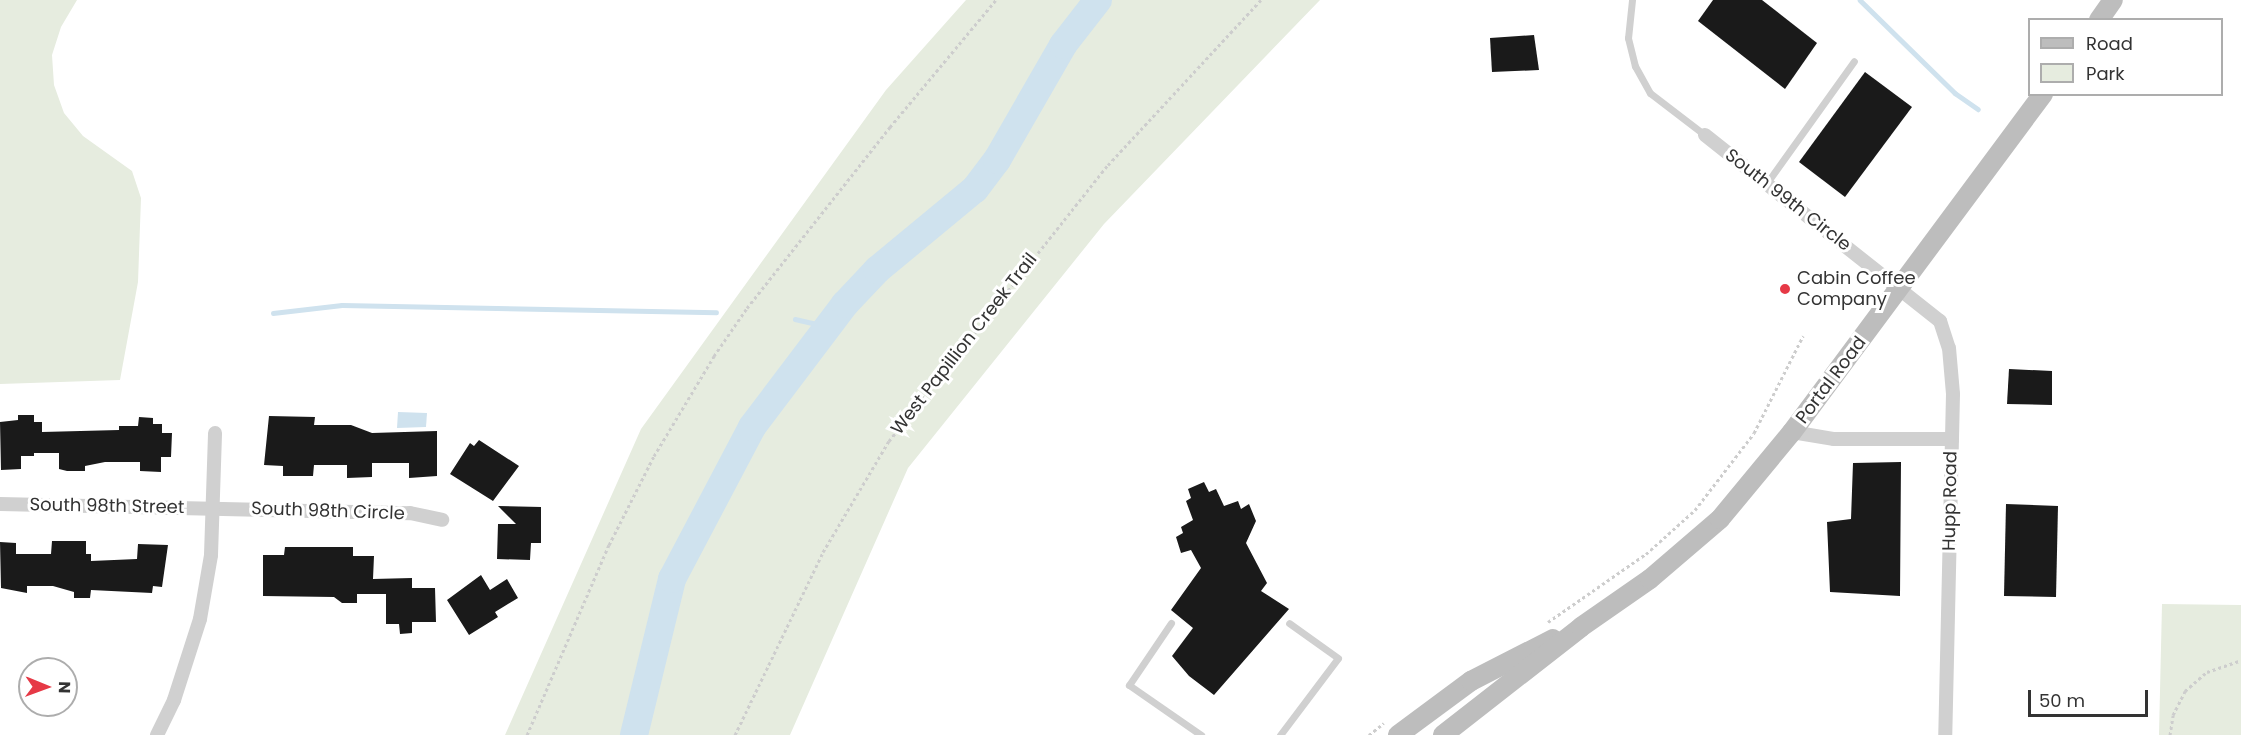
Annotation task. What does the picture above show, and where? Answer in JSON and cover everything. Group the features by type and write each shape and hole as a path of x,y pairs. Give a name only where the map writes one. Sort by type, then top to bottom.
{"main road":[{"path":"2100,18 2113,0"},
{"name":"Portal Road","path":"1443,735 1581,627 1694,544 1732,506 1792,432 2042,96"},
{"name":"Portal Road","path":"1392,728 1496,666 1581,627"}],"street":[{"name":"South 99th Circle","path":"1705,135 1901,287"},
{"name":"Hupp Road","path":"1901,287 1940,321 1949,348 1952,439 1945,735"},
{"path":"1792,432 1834,439 1952,439"},
{"path":"157,735 174,700 200,619 211,555 215,433"},
{"name":"South 98th Street","path":"0,504 213,508"},
{"name":"South 98th Circle","path":"213,508 410,513 442,520"}],"lane":[{"path":"1632,0 1628,38 1645,84 1650,93 1705,135"},
{"path":"1766,184 1854,61"},
{"path":"1172,623 1129,685 1201,735"},
{"path":"1280,735 1338,658 1289,623"}],"path":[{"path":"526,735 609,545 654,456 714,356 747,308 882,136 996,0"},
{"name":"West Papillion Creek Trail","path":"735,735 823,552 889,441 1108,165 1261,0"},
{"path":"1545,623 1646,554 1695,510 1754,433 1803,336"},
{"path":"2170,735 2173,715 2185,691 2207,672 2241,660"},
{"path":"1370,735 1392,728"}],"green space":[{"path":"0,0 77,0 61,27 52,55 54,85 64,113 83,136 132,171 141,198 138,282 120,380 0,384"},
{"path":"966,0 1320,0 1104,224 908,468 790,735 505,735 641,429 886,90"},
{"path":"2162,604 2241,605 2241,735 2159,735"}],"water":[{"path":"398,412 427,413 426,427 397,428"}],"building":[{"path":"1713,0 1762,0 1817,43 1785,89 1698,21"},
{"path":"1534,35 1539,70 1492,72 1490,38"},
{"path":"1865,72 1912,107 1845,197 1799,162"},
{"path":"2009,369 2052,371 2052,405 2007,404"},
{"path":"18,415 34,415 34,422 42,422 42,432 119,430 119,426 138,426 139,417 153,418 153,424 162,424 162,433 172,433 171,457 161,457 161,472 140,471 140,462 105,462 85,466 85,471 67,471 59,469 59,453 34,453 34,456 21,456 21,469 1,470 0,422 18,420"},
{"path":"269,416 315,417 314,425 351,425 372,433 437,431 437,476 409,478 409,463 372,463 372,477 347,478 347,465 314,465 313,476 283,476 283,466 264,465"},
{"path":"479,440 519,466 493,501 450,474 470,443 474,446"},
{"path":"1901,462 1900,596 1830,592 1827,522 1851,519 1853,463"},
{"path":"1204,482 1209,492 1216,489 1224,506 1238,501 1241,509 1249,504 1256,521 1246,543 1267,583 1261,591 1289,609 1214,695 1189,676 1172,656 1193,628 1171,610 1201,568 1191,550 1181,553 1176,537 1183,533 1181,527 1193,520 1186,501 1191,498 1188,489"},
{"path":"2006,504 2058,506 2056,597 2004,596"},
{"path":"498,506 541,507 541,543 531,543 530,560 497,559 498,524 516,524"},
{"path":"52,541 86,541 86,554 91,554 91,561 137,559 138,544 168,545 162,587 153,586 152,593 91,590 90,598 74,598 74,592 53,586 27,586 27,593 1,588 0,542 16,543 16,554 51,554"},
{"path":"285,547 353,547 353,556 374,556 373,579 412,578 412,588 435,588 436,622 412,622 412,633 400,634 399,624 386,624 386,594 357,594 357,603 342,603 334,597 263,596 263,555 284,555"},
{"path":"481,575 490,590 507,579 518,598 495,612 498,617 469,635 447,600"}],"waterway":[{"path":"634,735 672,579 752,427 845,304 877,270 975,189 997,160 1063,45 1098,0"},
{"path":"1860,0 1955,93 1978,109"},
{"path":"273,313 342,305 716,312"},
{"path":"795,319 826,326"}],"place":[{"name":"Cabin Coffee Company","path":"1785,289"}]}
